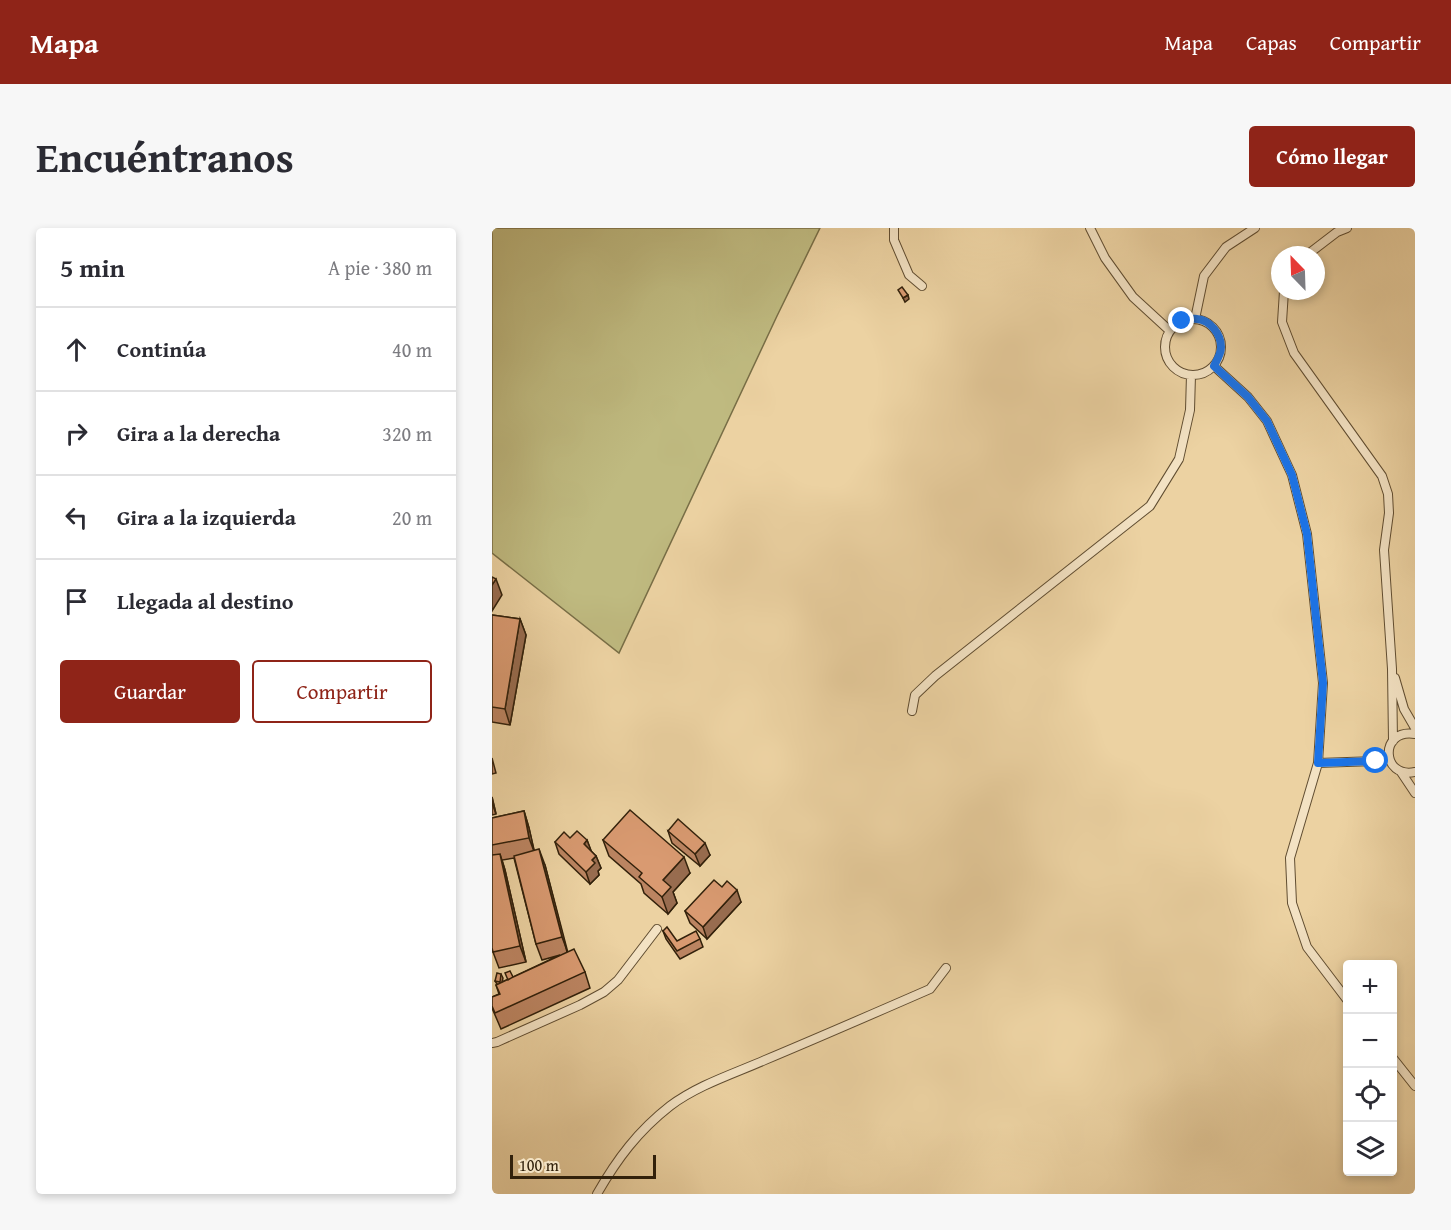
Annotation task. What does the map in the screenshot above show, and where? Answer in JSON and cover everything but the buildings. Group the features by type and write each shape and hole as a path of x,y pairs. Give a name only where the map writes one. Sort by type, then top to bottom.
{"street":[{"path":"894,228 894,240 909,275 922,286"},
{"path":"1090,228 1105,258 1133,297 1170,331"},
{"path":"1196,319 1204,276 1226,247 1255,228"},
{"path":"1319,246 1337,232 1347,228"},
{"path":"1283,300 1282,322 1294,353 1382,476 1388,494 1389,513 1384,550 1392,669 1392,741 1389,756 1395,768 1401,772 1415,793"},
{"path":"1196,319 1212,326 1219,336 1221,347 1214,366 1204,373 1191,375 1182,373 1172,366 1167,358 1165,344 1170,331 1182,321 1196,319"},
{"path":"1214,366 1248,397 1267,421 1292,475 1307,534 1323,683 1318,763 1290,858 1292,903 1307,947 1343,996"},
{"path":"912,711 915,695 935,676 1150,506 1179,459 1190,410 1191,375"},
{"path":"1392,669 1404,709 1415,728"},
{"path":"1392,741 1402,734 1415,734"},
{"path":"1318,763 1376,761 1389,756"},
{"path":"1401,772 1415,772"},
{"path":"492,1043 580,1005 604,992 618,980 657,929"},
{"path":"597,1194 613,1166 642,1130 670,1106 720,1079 930,989 946,968"},
{"path":"1397,1064 1415,1086"}],"shaded area":[{"path":"492,228 820,228 619,653 492,553"}],"route":[{"path":"1182,321 1200,319 1212,326 1219,336 1221,347 1214,366 1248,397 1267,421 1292,475 1307,534 1323,683 1318,763 1376,761"}]}
